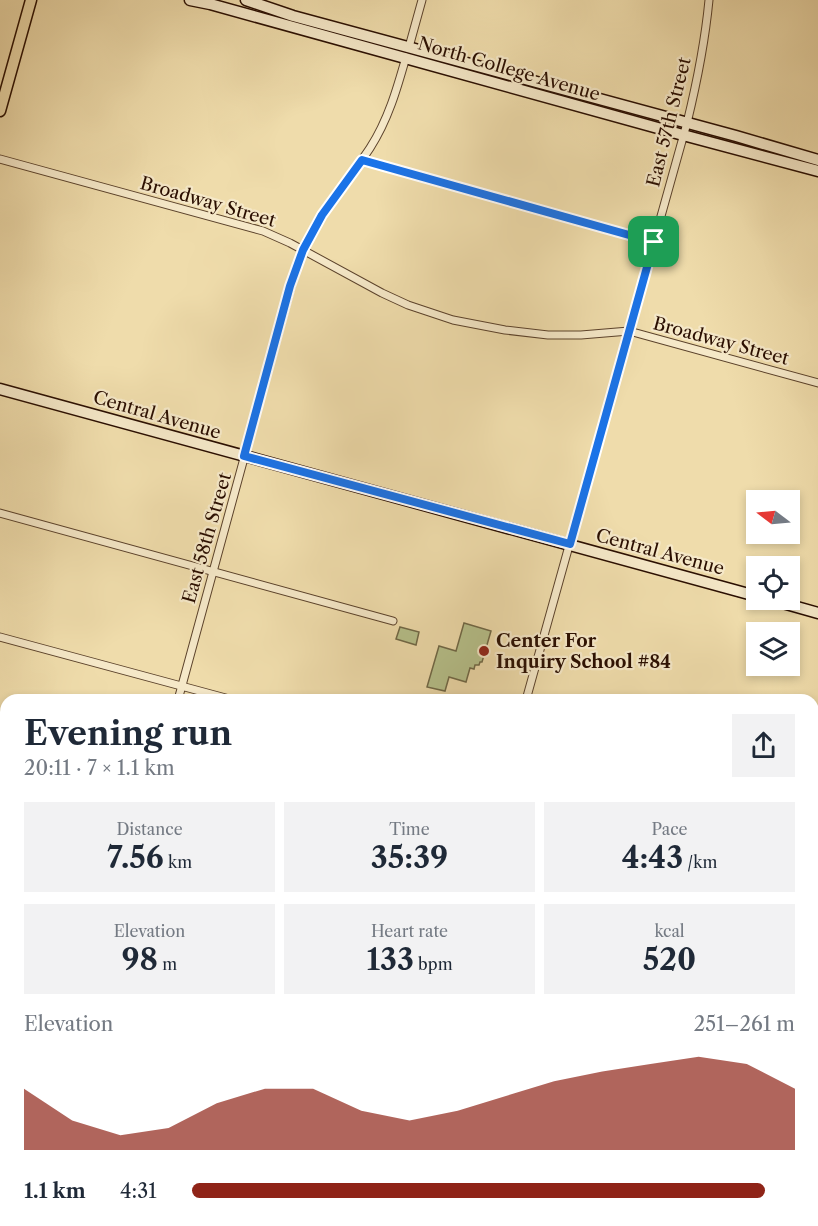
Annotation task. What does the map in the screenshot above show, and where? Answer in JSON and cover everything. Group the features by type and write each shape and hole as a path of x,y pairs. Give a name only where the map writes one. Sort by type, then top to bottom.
{"main road":[{"path":"0,111 31,0"},
{"name":"North College Avenue","path":"190,0 408,52 687,123 818,160"},
{"name":"North College Avenue","path":"246,0 408,52 683,135 818,171"},
{"name":"Central Avenue","path":"0,389 746,593"},
{"path":"800,608 818,613"}],"street":[{"name":"East 58th Street","path":"180,694 290,286 303,250 322,215 362,160 392,105 422,0"},
{"name":"East 57th Street","path":"528,694 687,123 700,67 709,0"},
{"name":"Broadway Street","path":"0,159 270,234 382,293 426,311 462,322 505,330 553,335 629,332 818,383"},
{"path":"362,160 654,242"},
{"path":"0,513 393,621"},
{"path":"0,637 211,694"}],"green space":[{"path":"464,623 491,631 482,662 475,665 474,669 470,668 466,682 449,677 445,691 427,687 439,646 456,651"},
{"path":"400,627 419,632 416,645 396,639"}],"place":[{"name":"Center For Inquiry School #84","path":"484,651"}],"route":[{"path":"362,160 654,242 570,544 244,456 290,286 303,250 314,227 362,160"}]}
